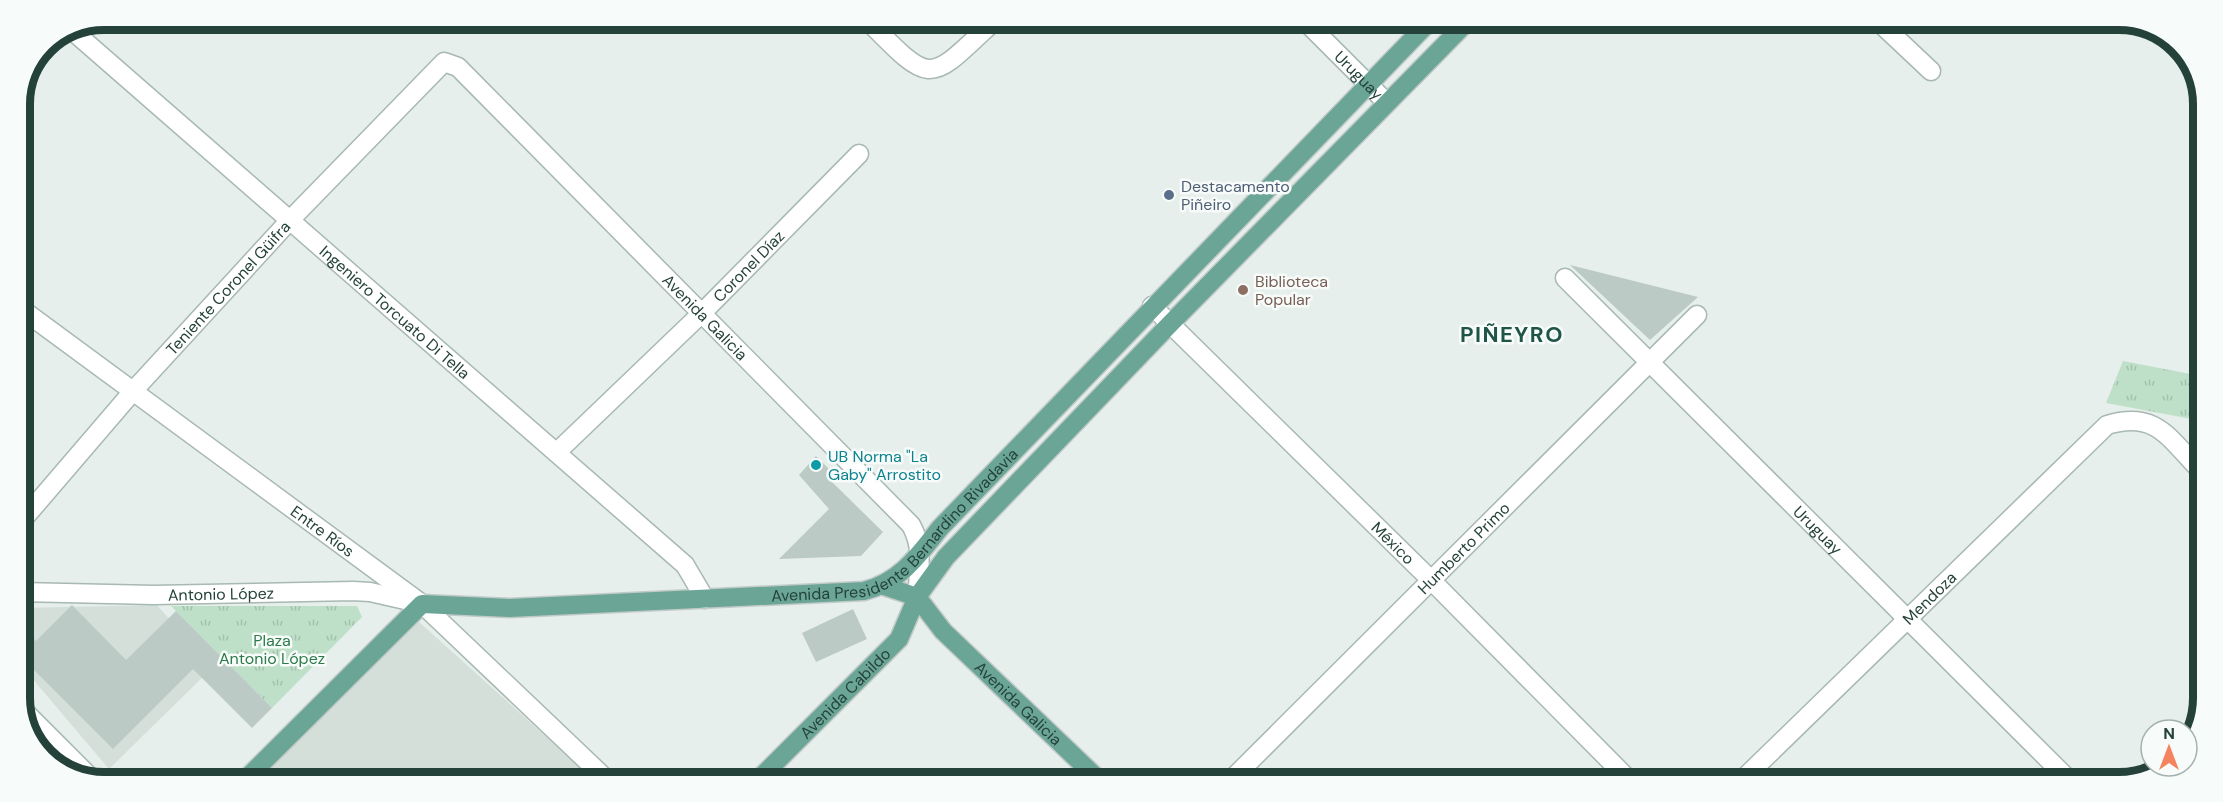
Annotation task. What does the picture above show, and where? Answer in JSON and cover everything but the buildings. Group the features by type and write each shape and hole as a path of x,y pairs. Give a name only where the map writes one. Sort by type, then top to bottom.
{"main road":[{"name":"Avenida Presidente Bernardino Rivadavia","path":"422,604 510,608 864,591 884,586 920,554 940,528 1152,306 1421,30"},
{"name":"Avenida Presidente Bernardino Rivadavia","path":"917,597 946,557 1170,324 1459,30"},
{"path":"884,586 917,597"},
{"name":"Avenida Cabildo","path":"766,772 900,639 917,597"},
{"name":"Avenida Galicia","path":"917,597 944,631 1091,772"},
{"path":"253,772 422,604"}],"street":[{"path":"877,30 906,59 927,70 938,70 950,63 985,30"},
{"name":"Uruguay","path":"1314,30 1387,103"},
{"path":"1887,30 1931,71"},
{"name":"Ingeniero Torcuato Di Tella","path":"78,35 685,565 705,599"},
{"name":"Teniente Coronel Güifra","path":"30,511 134,390 291,219 444,62"},
{"name":"Avenida Galicia","path":"444,62 458,67 911,525 918,538 920,554 917,597"},
{"name":"Coronel Díaz","path":"557,452 702,313 859,154"},
{"name":"Uruguay","path":"1565,278 2061,772"},
{"name":"México","path":"1152,306 1430,579 1620,772"},
{"name":"Entre Ríos","path":"30,315 422,604 599,772"},
{"name":"Humberto Primo","path":"1239,772 1430,579 1650,365 1697,315"},
{"name":"Mendoza","path":"1750,772 2108,425 2138,419 2155,425 2193,463"},
{"name":"Antonio López","path":"30,592 154,595 353,591 370,592 422,604"},
{"path":"34,721 81,768"}],"shaded area":[{"path":"157,605 212,668 109,769 30,676 30,608"},
{"path":"408,612 585,772 257,772"}],"green space":[{"path":"2123,361 2193,374 2193,419 2106,403"},
{"name":"Plaza Antonio López","path":"171,606 357,606 362,617 272,708"}],"place":[{"name":"Destacamento Piñeiro","path":"1169,195"},
{"name":"Biblioteca Popular","path":"1243,290"},
{"name":"UB Norma \"La Gaby\" Arrostito","path":"816,465"}],"district":[{"name":"PIÑEYRO","path":"1512,334"}]}
